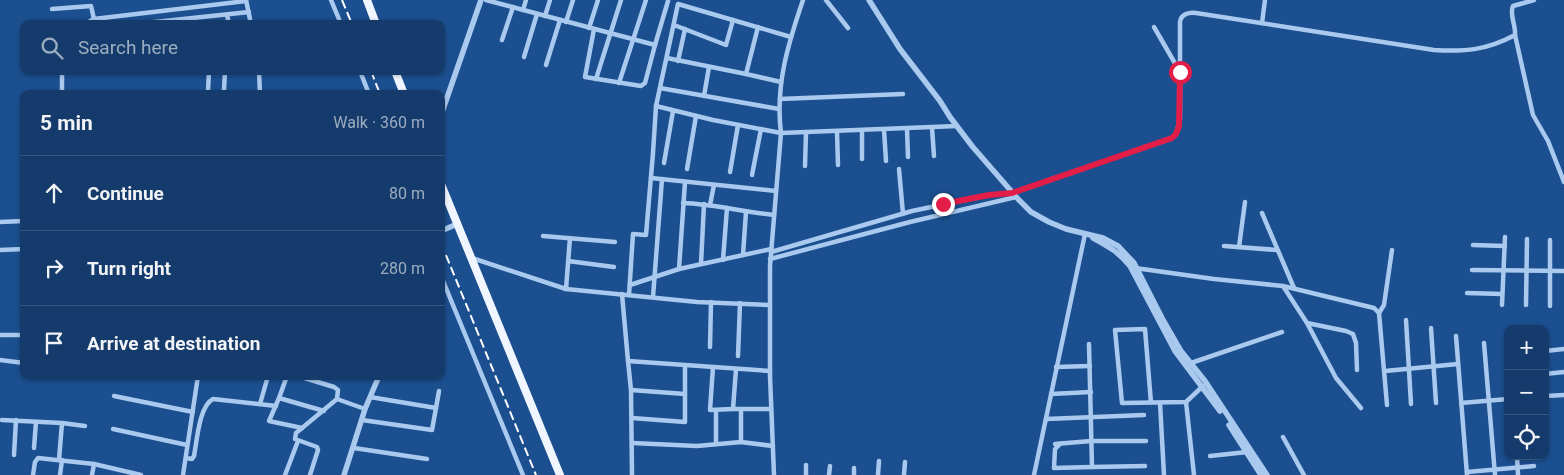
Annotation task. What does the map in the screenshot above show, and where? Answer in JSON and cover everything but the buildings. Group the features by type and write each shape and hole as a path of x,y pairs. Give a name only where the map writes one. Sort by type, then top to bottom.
{"main road":[{"path":"367,0 374,20"},
{"path":"397,75 402,90"},
{"path":"445,194 560,475"}],"street":[{"path":"52,9 91,6 94,19 246,0 250,20"},
{"path":"331,0 339,20"},
{"path":"445,104 482,0"},
{"path":"486,0 500,2 537,14 655,45"},
{"path":"523,10 526,0"},
{"path":"545,16 550,0"},
{"path":"566,22 573,0"},
{"path":"598,0 585,77 641,86 645,83 667,0 791,37"},
{"path":"596,79 621,0"},
{"path":"620,83 646,0"},
{"path":"774,475 770,371 770,259 781,133 779,109 782,66 803,0"},
{"path":"826,0 848,28"},
{"path":"869,0 900,49 957,126 1014,195 1031,212 1049,222 1103,238 1118,246 1134,269 1181,352 1191,363 1203,386 1261,475"},
{"path":"1262,23 1265,0"},
{"path":"1534,0 1513,6 1511,9 1515,34 1533,115 1548,141 1564,183"},
{"path":"629,295 633,234 646,235 656,106 678,4"},
{"path":"502,40 513,7"},
{"path":"161,11 161,20"},
{"path":"194,20 249,12"},
{"path":"770,259 1014,195 1172,138 1179,126 1180,22 1187,13 1196,12 1445,51 1478,50 1500,43 1515,34"},
{"path":"227,14 228,20"},
{"path":"524,56 537,14"},
{"path":"546,65 560,20"},
{"path":"674,24 726,45 733,20"},
{"path":"746,74 758,27"},
{"path":"1154,27 1180,72"},
{"path":"678,60 685,29"},
{"path":"667,58 781,82"},
{"path":"704,96 710,67"},
{"path":"62,75 62,90"},
{"path":"208,90 209,75"},
{"path":"224,90 225,75"},
{"path":"259,75 260,90"},
{"path":"362,75 367,90"},
{"path":"660,88 779,109"},
{"path":"780,99 903,94"},
{"path":"656,106 781,133 957,126"},
{"path":"664,163 673,111"},
{"path":"687,169 696,116"},
{"path":"730,172 738,125"},
{"path":"932,128 934,156"},
{"path":"752,175 761,129"},
{"path":"907,129 908,157"},
{"path":"884,130 886,160"},
{"path":"862,131 862,159"},
{"path":"805,166 806,132"},
{"path":"837,132 838,165"},
{"path":"899,169 903,214"},
{"path":"651,178 776,191"},
{"path":"654,297 662,180"},
{"path":"678,269 685,182"},
{"path":"710,205 714,185"},
{"path":"630,284 678,269 771,250 903,214 980,197 1014,195"},
{"path":"1239,247 1245,202"},
{"path":"683,204 704,204 774,215"},
{"path":"701,264 704,204"},
{"path":"723,260 727,208"},
{"path":"743,255 746,212"},
{"path":"1262,213 1294,288"},
{"path":"0,222 20,221"},
{"path":"445,229 457,224"},
{"path":"1034,475 1085,234"},
{"path":"543,236 615,242"},
{"path":"1502,305 1505,237"},
{"path":"566,289 570,238"},
{"path":"1526,305 1528,239"},
{"path":"1550,240 1550,306"},
{"path":"1473,245 1505,246"},
{"path":"1224,246 1277,250"},
{"path":"0,250 20,249"},
{"path":"1387,405 1386,371 1380,313 1385,301 1392,250"},
{"path":"471,258 566,289 711,302 770,305"},
{"path":"568,261 614,267"},
{"path":"1134,269 1214,280 1283,286 1374,308 1380,313"},
{"path":"1134,269 1168,339 1259,460 1267,475"},
{"path":"1472,270 1564,271"},
{"path":"445,286 523,475"},
{"path":"1283,286 1308,323 1336,378 1361,408"},
{"path":"1467,293 1502,294"},
{"path":"622,294 632,390 632,475"},
{"path":"710,347 711,302"},
{"path":"738,356 740,304"},
{"path":"1406,320 1411,404"},
{"path":"1308,323 1352,334 1356,343 1357,370"},
{"path":"1431,328 1436,403"},
{"path":"1151,403 1145,329 1115,330 1122,404 1186,402 1203,386"},
{"path":"1191,363 1282,332"},
{"path":"0,335 20,335"},
{"path":"1456,336 1467,473 1495,472 1534,466"},
{"path":"1484,343 1495,472"},
{"path":"1089,344 1092,467"},
{"path":"1549,351 1564,349"},
{"path":"0,360 20,362"},
{"path":"628,361 770,371"},
{"path":"1386,371 1458,364"},
{"path":"632,418 685,422 685,366"},
{"path":"1056,367 1090,366"},
{"path":"713,368 710,410 771,409"},
{"path":"733,409 736,369"},
{"path":"1549,374 1564,372"},
{"path":"183,475 197,380"},
{"path":"260,404 267,380"},
{"path":"286,380 269,421 302,428"},
{"path":"310,475 318,450 316,447 298,441 295,439 295,436 337,399 338,390 311,380"},
{"path":"344,475 377,380"},
{"path":"632,390 685,394"},
{"path":"362,420 432,430 439,391"},
{"path":"1051,394 1090,392"},
{"path":"1549,396 1564,395"},
{"path":"114,396 192,412"},
{"path":"370,397 436,408"},
{"path":"279,398 324,411"},
{"path":"186,458 192,459 194,456 207,402 213,399 276,406"},
{"path":"337,399 366,409"},
{"path":"1461,403 1504,399"},
{"path":"1186,402 1194,475"},
{"path":"1160,403 1164,475"},
{"path":"741,409 741,442"},
{"path":"716,410 716,444"},
{"path":"1046,419 1144,415"},
{"path":"2,420 85,426"},
{"path":"14,455 16,420"},
{"path":"34,448 36,422"},
{"path":"60,475 62,423"},
{"path":"113,429 187,445"},
{"path":"1283,437 1304,475"},
{"path":"1146,440 1058,444 1055,449 1054,468 1146,466"},
{"path":"285,475 298,441"},
{"path":"632,443 697,446 741,442 773,446"},
{"path":"354,448 427,459"},
{"path":"1210,456 1247,452"},
{"path":"33,475 34,465 38,458 94,464 142,475"},
{"path":"1517,460 1518,475"},
{"path":"878,475 879,461"},
{"path":"904,475 905,462"},
{"path":"92,475 94,464"},
{"path":"806,465 806,475"},
{"path":"830,466 830,475"},
{"path":"854,468 854,475"}],"railway":[{"path":"342,0 350,20"},
{"path":"373,75 378,90"},
{"path":"445,253 536,475"}],"route":[{"path":"943,204 989,195 1012,193 1112,157 1172,138 1176,134 1180,119 1180,72"}]}
